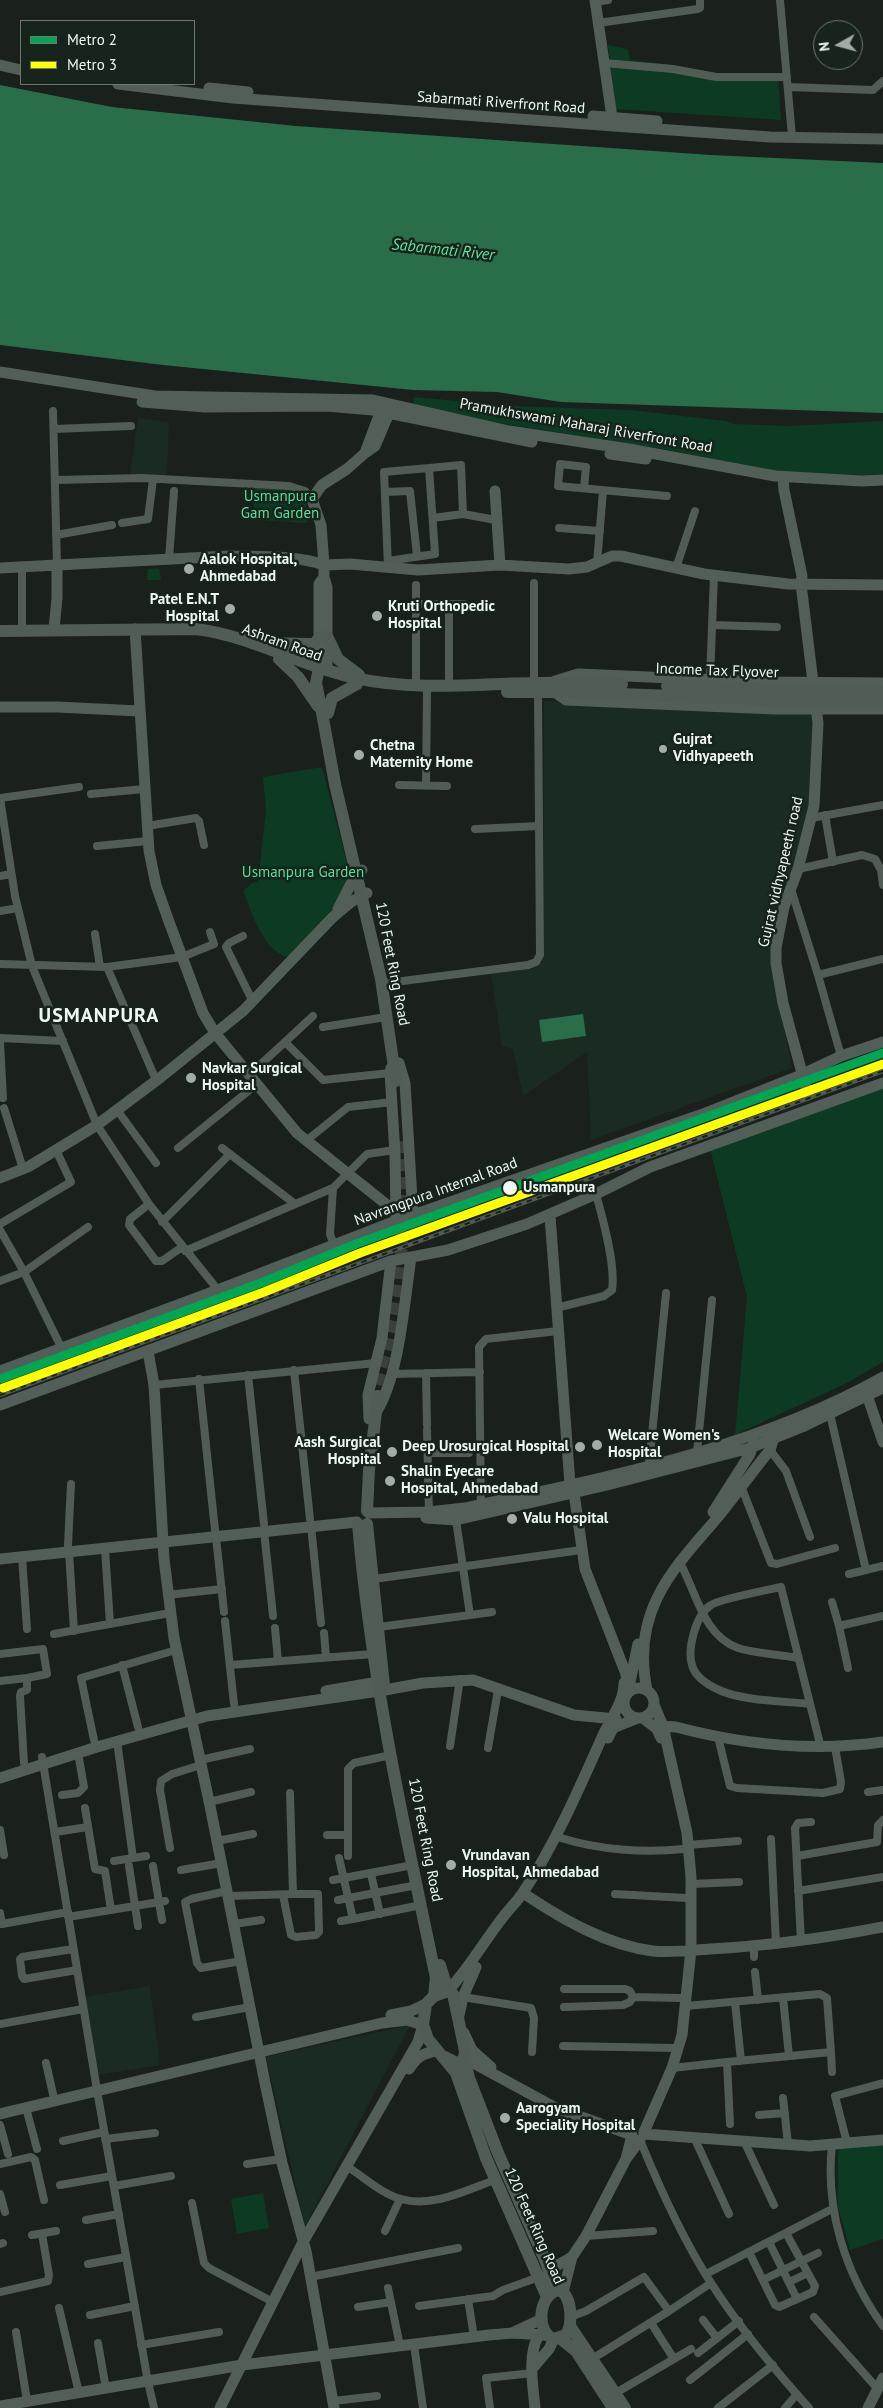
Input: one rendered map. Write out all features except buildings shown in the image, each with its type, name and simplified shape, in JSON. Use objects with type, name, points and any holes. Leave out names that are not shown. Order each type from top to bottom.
[{"type":"main road","name":"Ashram Road","points":[[0,631],[54,629],[196,635],[219,638],[322,672],[402,690],[536,687]]},
{"type":"main road","name":"Ashram Road","points":[[0,638],[196,629],[220,632],[255,643],[322,672]]},
{"type":"main road","points":[[255,643],[314,644],[323,637],[338,659],[361,682],[342,690],[332,698],[325,713],[298,677],[279,659]]},
{"type":"main road","name":"120 Feet Ring Road","points":[[322,672],[325,713],[335,784],[364,894],[381,979],[396,1072]]},
{"type":"main road","name":"Ashram Road","points":[[361,682],[552,687]]},
{"type":"main road","name":"Income Tax Flyover","points":[[552,687],[883,692]]},
{"type":"main road","name":"Income Tax Flyover","points":[[574,687],[767,700],[883,701]]},
{"type":"main road","name":"120 Feet Ring Road","points":[[364,894],[387,983],[396,1072]]},
{"type":"main road","name":"120 Feet Ring Road","points":[[375,1399],[363,1518],[373,1654],[440,1965],[448,1991],[453,1994],[460,2021],[464,2058],[509,2181],[546,2262],[558,2295]]},
{"type":"main road","name":"120 Feet Ring Road","points":[[363,1518],[374,1579],[379,1627],[381,1686],[391,1755],[436,1978],[423,2025],[428,2039],[456,2073],[495,2180],[540,2277],[558,2295]]},
{"type":"main road","points":[[430,2000],[448,1991]]},
{"type":"main road","points":[[441,2054],[459,2064],[464,2058]]},
{"type":"main road","points":[[558,2295],[542,2319],[553,2340],[576,2352],[613,2408]]},
{"type":"main road","points":[[558,2295],[570,2322],[624,2408]]},
{"type":"main road","points":[[553,2340],[566,2335],[570,2322]]},
{"type":"street","points":[[592,1],[608,0]]},
{"type":"street","points":[[598,24],[698,9],[700,8],[700,0]]},
{"type":"street","points":[[780,0],[792,134]]},
{"type":"street","points":[[592,1],[598,24],[604,63],[609,122]]},
{"type":"street","points":[[592,1],[609,122]]},
{"type":"street","points":[[0,59],[20,63]]},
{"type":"street","points":[[604,63],[673,69],[716,77],[787,78]]},
{"type":"street","points":[[0,66],[20,70]]},
{"type":"street","points":[[788,87],[873,90],[883,81]]},
{"type":"street","name":"Sabarmati Riverfront Road","points":[[126,85],[232,98],[883,139]]},
{"type":"street","name":"Sabarmati Riverfront Road","points":[[187,85],[609,122]]},
{"type":"street","name":"Sabarmati Riverfront Road","points":[[792,134],[883,131]]},
{"type":"street","points":[[0,372],[155,396],[215,399],[373,400],[387,408],[509,439],[779,479],[856,487],[883,485]]},
{"type":"street","points":[[0,380],[170,406],[326,406],[373,410],[387,408]]},
{"type":"street","points":[[312,499],[322,485],[347,469],[374,446],[387,408]]},
{"type":"street","points":[[54,411],[57,565],[57,598],[54,629]]},
{"type":"street","points":[[54,429],[131,426]]},
{"type":"street","points":[[584,488],[586,467],[560,464],[558,486],[667,496]]},
{"type":"street","points":[[388,564],[384,472],[461,465],[463,514]]},
{"type":"street","points":[[388,564],[417,556],[435,554],[429,468]]},
{"type":"street","points":[[55,480],[152,479],[288,486],[305,491],[312,499],[321,525],[324,565],[324,577],[319,584],[323,637],[322,672]]},
{"type":"street","points":[[122,523],[148,520],[152,479]]},
{"type":"street","points":[[779,479],[862,482],[883,480]]},
{"type":"street","name":"Gujrat vidhyapeeth road","points":[[779,479],[794,577],[800,584],[814,683],[818,735],[811,818],[798,869],[784,907],[776,948],[776,963],[782,1003],[810,1102]]},
{"type":"street","points":[[169,559],[174,491]]},
{"type":"street","points":[[385,492],[410,491],[417,556]]},
{"type":"street","points":[[494,491],[500,565]]},
{"type":"street","points":[[597,563],[603,491]]},
{"type":"street","points":[[676,568],[695,511]]},
{"type":"street","points":[[433,518],[463,514],[496,520]]},
{"type":"street","points":[[56,535],[112,525]]},
{"type":"street","points":[[559,528],[600,531]]},
{"type":"street","points":[[0,568],[169,559],[266,557],[314,561],[324,565],[388,564],[418,570],[500,565],[569,569],[597,563],[612,556],[621,556],[714,576],[800,584],[883,585]]},
{"type":"street","points":[[22,567],[22,630]]},
{"type":"street","points":[[710,679],[714,576]]},
{"type":"street","points":[[387,983],[528,965],[536,962],[540,955],[534,583]]},
{"type":"street","points":[[416,585],[416,684]]},
{"type":"street","points":[[416,604],[464,604]]},
{"type":"street","points":[[449,604],[449,685]]},
{"type":"street","points":[[712,625],[777,627]]},
{"type":"street","points":[[135,632],[148,841],[156,885],[203,1013],[215,1033],[297,1133],[396,1216]]},
{"type":"street","points":[[883,683],[814,683],[578,674],[552,687],[566,700],[817,709],[883,709]]},
{"type":"street","points":[[426,786],[428,690]]},
{"type":"street","points":[[0,707],[57,707],[139,711]]},
{"type":"street","points":[[399,785],[447,786]]},
{"type":"street","points":[[80,787],[0,798],[3,845],[32,966],[97,1125],[162,1222],[218,1290]]},
{"type":"street","points":[[91,794],[144,789]]},
{"type":"street","points":[[811,818],[883,805]]},
{"type":"street","points":[[825,816],[833,862]]},
{"type":"street","points":[[146,826],[196,818],[199,821],[204,845]]},
{"type":"street","points":[[475,829],[539,826]]},
{"type":"street","points":[[97,846],[148,841]]},
{"type":"street","points":[[798,869],[862,855],[875,859],[882,870],[883,884]]},
{"type":"street","points":[[333,917],[359,871]]},
{"type":"street","points":[[0,876],[11,874]]},
{"type":"street","points":[[791,889],[842,1056]]},
{"type":"street","points":[[0,1178],[23,1169],[97,1125],[156,1080],[215,1033],[252,1000],[333,917],[364,894]]},
{"type":"street","points":[[0,911],[18,908]]},
{"type":"street","points":[[0,964],[103,967],[182,957],[214,944],[210,932]]},
{"type":"street","points":[[95,934],[103,967],[156,1080]]},
{"type":"street","points":[[243,936],[228,943],[226,947],[252,1000]]},
{"type":"street","points":[[818,975],[883,958]]},
{"type":"street","points":[[178,1148],[253,1079],[285,1042],[313,1016]]},
{"type":"street","points":[[323,1027],[386,1017]]},
{"type":"street","points":[[0,1038],[63,1041]]},
{"type":"street","points":[[285,1042],[323,1080],[396,1072]]},
{"type":"street","name":"Navrangpura Internal Road","points":[[0,1371],[334,1245],[396,1216],[413,1215],[703,1114],[801,1075],[842,1056],[883,1042]]},
{"type":"street","points":[[0,1043],[3,1098]]},
{"type":"street","points":[[396,1072],[392,1102],[396,1216]]},
{"type":"street","points":[[396,1072],[405,1083],[413,1215]]},
{"type":"street","points":[[0,1405],[391,1261],[448,1250],[550,1216],[650,1167],[810,1102],[883,1084]]},
{"type":"street","points":[[306,1141],[348,1107],[392,1102]]},
{"type":"street","points":[[4,1108],[23,1169]]},
{"type":"street","points":[[117,1110],[156,1163]]},
{"type":"street","points":[[222,1148],[295,1204]]},
{"type":"street","points":[[0,1224],[71,1182],[56,1150]]},
{"type":"street","points":[[149,1204],[130,1219],[129,1225],[156,1261],[162,1262],[183,1249],[333,1188],[365,1155],[395,1150]]},
{"type":"street","points":[[162,1222],[230,1154]]},
{"type":"street","points":[[333,1188],[330,1234],[334,1245]]},
{"type":"street","points":[[556,1308],[604,1296],[612,1290],[613,1284],[608,1247],[596,1194]]},
{"type":"street","points":[[550,1216],[572,1488],[581,1550],[598,1604],[621,1659],[626,1694]]},
{"type":"street","points":[[0,1281],[24,1272],[88,1227]]},
{"type":"street","points":[[0,1230],[24,1272],[62,1349]]},
{"type":"street","points":[[372,1417],[383,1401],[391,1374],[400,1335],[411,1258]]},
{"type":"street","points":[[372,1417],[368,1395],[385,1320],[391,1261]]},
{"type":"street","points":[[648,1465],[666,1293]]},
{"type":"street","points":[[697,1452],[712,1300]]},
{"type":"street","points":[[481,1509],[479,1347],[486,1339],[558,1331]]},
{"type":"street","points":[[148,1351],[154,1385],[167,1595],[176,1650],[222,1863],[281,2159],[305,2247],[334,2405],[377,2396]]},
{"type":"street","points":[[154,1385],[199,1379],[376,1363]]},
{"type":"street","points":[[294,1370],[322,1623]]},
{"type":"street","points":[[391,1374],[480,1372]]},
{"type":"street","points":[[426,1373],[429,1515]]},
{"type":"street","points":[[248,1375],[273,1616]]},
{"type":"street","points":[[572,1488],[697,1452],[754,1441],[830,1414],[866,1392],[883,1377]]},
{"type":"street","points":[[199,1379],[224,1612]]},
{"type":"street","points":[[647,1690],[643,1672],[645,1629],[653,1605],[679,1560],[770,1450],[775,1433],[866,1392],[883,1388]]},
{"type":"street","points":[[866,1392],[883,1442]]},
{"type":"street","points":[[830,1414],[866,1570]]},
{"type":"street","points":[[0,1559],[68,1549],[311,1523],[429,1515],[481,1509],[740,1450],[754,1441]]},
{"type":"street","points":[[637,1719],[625,1708],[626,1694],[644,1619],[655,1592],[744,1464],[754,1441]]},
{"type":"street","points":[[740,1450],[743,1455],[744,1464]]},
{"type":"street","points":[[770,1450],[786,1471],[810,1537]]},
{"type":"street","points":[[428,1453],[469,1453]]},
{"type":"street","points":[[71,1484],[68,1549],[74,1631]]},
{"type":"street","points":[[741,1486],[771,1563],[777,1564],[835,1548]]},
{"type":"street","points":[[429,1515],[456,1520],[481,1509]]},
{"type":"street","points":[[456,1520],[470,1615]]},
{"type":"street","points":[[0,1552],[105,1549],[163,1539]]},
{"type":"street","points":[[105,1549],[110,1624]]},
{"type":"street","points":[[374,1579],[581,1550]]},
{"type":"street","points":[[22,1556],[27,1629]]},
{"type":"street","points":[[679,1560],[703,1613],[722,1640],[738,1648],[798,1658]]},
{"type":"street","points":[[849,1574],[883,1566]]},
{"type":"street","points":[[810,1704],[738,1696],[720,1691],[702,1681],[692,1665],[692,1641],[703,1613],[711,1605],[781,1587],[810,1704],[820,1748]]},
{"type":"street","points":[[167,1595],[222,1589]]},
{"type":"street","points":[[832,1602],[848,1668]]},
{"type":"street","points":[[379,1627],[492,1612]]},
{"type":"street","points":[[54,1634],[170,1613]]},
{"type":"street","points":[[839,1626],[883,1616]]},
{"type":"street","points":[[225,1621],[234,1704]]},
{"type":"street","points":[[275,1628],[278,1661]]},
{"type":"street","points":[[324,1633],[326,1657]]},
{"type":"street","points":[[0,1654],[43,1649],[47,1674],[0,1681]]},
{"type":"street","points":[[94,1740],[81,1678],[176,1650]]},
{"type":"street","points":[[230,1665],[373,1654]]},
{"type":"street","points":[[122,1665],[138,1727]]},
{"type":"street","points":[[0,1778],[94,1740],[138,1727],[234,1704],[457,1675],[474,1676],[575,1711],[614,1714],[650,1721],[660,1728],[775,1746],[820,1748],[883,1742]]},
{"type":"street","points":[[24,1763],[20,1696],[21,1692],[27,1690],[27,1678]]},
{"type":"street","points":[[0,1770],[24,1763],[78,1753],[190,1716],[268,1706],[381,1686],[460,1679],[473,1680],[574,1715],[614,1714]]},
{"type":"street","points":[[450,1746],[460,1679]]},
{"type":"street","points":[[448,1991],[465,1972],[500,1920],[525,1894],[569,1812],[614,1714],[626,1694],[640,1687],[647,1690],[652,1696],[660,1728],[686,1847],[691,1884],[689,1950],[682,2035],[672,2068],[584,2239],[558,2295]]},
{"type":"street","points":[[488,1748],[498,1690]]},
{"type":"street","points":[[639,2133],[558,2104],[491,2067],[472,2050],[460,2021],[462,1997],[470,1975],[561,1838],[613,1728],[651,1714],[654,1705]]},
{"type":"street","points":[[718,1737],[730,1786],[737,1788],[823,1793],[836,1791],[840,1789],[841,1782],[835,1747]]},
{"type":"street","points":[[117,1741],[133,1858]]},
{"type":"street","points":[[170,1848],[160,1790],[161,1782],[172,1774],[201,1763],[250,1749]]},
{"type":"street","points":[[62,1795],[78,1793],[84,1787],[78,1753]]},
{"type":"street","points":[[348,1856],[348,1769],[354,1763],[391,1755]]},
{"type":"street","points":[[43,1760],[96,2087],[141,2345],[154,2408]]},
{"type":"street","points":[[868,1792],[883,1790]]},
{"type":"street","points":[[209,1802],[251,1792]]},
{"type":"street","points":[[290,1793],[293,1894]]},
{"type":"street","points":[[85,1808],[95,1869],[96,1871],[104,1871],[111,1910]]},
{"type":"street","points":[[797,1856],[877,1842],[878,1825],[883,1820]]},
{"type":"street","points":[[801,1941],[795,1828],[798,1823],[811,1822]]},
{"type":"street","points":[[55,1832],[88,1827]]},
{"type":"street","points":[[0,1830],[4,1855]]},
{"type":"street","points":[[217,1841],[253,1834]]},
{"type":"street","points":[[327,1835],[348,1835]]},
{"type":"street","points":[[561,1838],[578,1843],[609,1847],[686,1847],[738,1841]]},
{"type":"street","points":[[771,1839],[776,1944]]},
{"type":"street","points":[[686,1847],[689,1950]]},
{"type":"street","points":[[114,1861],[146,1856]]},
{"type":"street","points":[[339,1858],[354,1919]]},
{"type":"street","points":[[181,1870],[222,1863]]},
{"type":"street","points":[[333,1880],[413,1865]]},
{"type":"street","points":[[129,1866],[138,1926]]},
{"type":"street","points":[[153,1866],[162,1902],[162,1920]]},
{"type":"street","points":[[371,1874],[380,1914]]},
{"type":"street","points":[[798,1891],[883,1877]]},
{"type":"street","points":[[691,1884],[739,1882]]},
{"type":"street","points":[[338,1900],[417,1885]]},
{"type":"street","points":[[241,1961],[201,1968],[196,1958],[185,1902],[190,1899],[228,1893],[318,1894],[319,1932],[316,1935],[296,1937],[291,1935],[283,1895]]},
{"type":"street","points":[[525,1894],[566,1920],[606,1939],[654,1951],[754,1952],[776,1944],[883,1927]]},
{"type":"street","points":[[615,1894],[686,1898]]},
{"type":"street","points":[[0,1913],[2,1924],[162,1902]]},
{"type":"street","points":[[341,1921],[421,1905]]},
{"type":"street","points":[[234,1924],[261,1920]]},
{"type":"street","points":[[74,1949],[22,1957],[20,1959],[22,1976],[24,1978],[77,1970]]},
{"type":"street","points":[[755,1972],[758,2000]]},
{"type":"street","points":[[564,1989],[626,1989],[630,1991],[633,1997]]},
{"type":"street","points":[[633,1997],[684,2002],[735,2002],[824,1995],[827,1998],[832,2072]]},
{"type":"street","points":[[462,1997],[531,2008],[534,2018],[532,2052]]},
{"type":"street","points":[[564,2007],[623,2005],[630,2002],[633,1997]]},
{"type":"street","points":[[783,1998],[790,2056]]},
{"type":"street","points":[[0,2107],[22,2106],[331,2032],[411,2011],[430,2000]]},
{"type":"street","points":[[684,2002],[674,2048],[639,2133],[686,2241],[706,2274],[748,2334],[809,2408]]},
{"type":"street","points":[[735,2002],[741,2061]]},
{"type":"street","points":[[196,2018],[250,2007]]},
{"type":"street","points":[[0,2024],[83,2009]]},
{"type":"street","points":[[220,2408],[245,2364],[305,2247],[413,2050],[423,2025],[407,2020],[331,2032]]},
{"type":"street","points":[[563,2046],[674,2048]]},
{"type":"street","points":[[227,2408],[273,2302],[352,2169],[407,2070],[418,2057],[427,2052],[441,2054]]},
{"type":"street","points":[[672,2068],[831,2052]]},
{"type":"street","points":[[464,2058],[556,2108],[639,2133],[788,2144],[832,2145],[883,2140]]},
{"type":"street","points":[[46,2062],[53,2094]]},
{"type":"street","points":[[727,2062],[730,2124]]},
{"type":"street","points":[[470,2078],[475,2070],[489,2070]]},
{"type":"street","points":[[847,2143],[835,2096],[883,2083]]},
{"type":"street","points":[[0,2114],[53,2094],[96,2087]]},
{"type":"street","points":[[783,2098],[788,2144]]},
{"type":"street","points":[[22,2106],[37,2149]]},
{"type":"street","points":[[758,2115],[785,2113]]},
{"type":"street","points":[[0,2125],[2,2140],[8,2154]]},
{"type":"street","points":[[63,2141],[105,2135],[155,2133]]},
{"type":"street","points":[[694,2137],[729,2214]]},
{"type":"street","points":[[744,2141],[774,2205]]},
{"type":"street","points":[[832,2145],[829,2174],[832,2209],[852,2270],[883,2326]]},
{"type":"street","points":[[0,2164],[32,2157],[35,2160],[44,2200]]},
{"type":"street","points":[[247,2164],[281,2159]]},
{"type":"street","points":[[352,2169],[400,2199],[434,2200],[495,2180]]},
{"type":"street","points":[[60,2185],[112,2176]]},
{"type":"street","points":[[114,2186],[171,2176]]},
{"type":"street","points":[[0,2194],[5,2212]]},
{"type":"street","points":[[384,2231],[400,2199]]},
{"type":"street","points":[[192,2203],[204,2263],[209,2268],[273,2302]]},
{"type":"street","points":[[706,2274],[832,2209]]},
{"type":"street","points":[[86,2220],[119,2214]]},
{"type":"street","points":[[32,2236],[56,2231]]},
{"type":"street","points":[[558,2295],[572,2257],[584,2239],[653,2231]]},
{"type":"street","points":[[749,2252],[775,2304],[779,2307],[813,2292],[815,2286],[786,2233]]},
{"type":"street","points":[[0,2292],[48,2281],[49,2275],[42,2234]]},
{"type":"street","points":[[769,2242],[797,2299]]},
{"type":"street","points":[[310,2277],[458,2248]]},
{"type":"street","points":[[763,2280],[818,2253]]},
{"type":"street","points":[[88,2264],[126,2257]]},
{"type":"street","points":[[546,2262],[558,2265],[572,2257]]},
{"type":"street","points":[[789,2282],[808,2273]]},
{"type":"street","points":[[419,2306],[493,2296],[503,2290],[540,2277]]},
{"type":"street","points":[[570,2322],[644,2277],[669,2310]]},
{"type":"street","points":[[592,2359],[651,2323],[711,2282]]},
{"type":"street","points":[[388,2288],[400,2346]]},
{"type":"street","points":[[468,2299],[474,2337]]},
{"type":"street","points":[[358,2307],[391,2302]]},
{"type":"street","points":[[90,2315],[135,2306]]},
{"type":"street","points":[[59,2308],[79,2393]]},
{"type":"street","points":[[814,2317],[877,2388]]},
{"type":"street","points":[[512,2333],[542,2319]]},
{"type":"street","points":[[703,2320],[717,2338]]},
{"type":"street","points":[[614,2394],[674,2359],[694,2351],[717,2338],[739,2321]]},
{"type":"street","points":[[651,2323],[674,2359]]},
{"type":"street","points":[[16,2332],[27,2401]]},
{"type":"street","points":[[141,2345],[219,2332]]},
{"type":"street","points":[[0,2406],[27,2401],[44,2403],[79,2393],[245,2364],[512,2333],[553,2340]]},
{"type":"street","points":[[690,2380],[748,2334]]},
{"type":"street","points":[[490,2408],[486,2378],[532,2371],[553,2340]]},
{"type":"street","points":[[535,2408],[532,2371],[535,2341],[553,2340]]},
{"type":"street","points":[[98,2343],[106,2389]]},
{"type":"street","points":[[414,2345],[424,2408]]},
{"type":"street","points":[[718,2408],[773,2365]]},
{"type":"street","points":[[868,2408],[883,2378]]},
{"type":"street","points":[[785,2408],[797,2394]]},
{"type":"shaded area","points":[[138,418],[169,422],[167,477],[130,474]]},
{"type":"shaded area","points":[[544,701],[815,713],[813,777],[808,816],[796,868],[782,904],[779,1003],[792,1068],[591,1140],[587,1052],[523,1096],[513,1049],[502,1046],[491,974],[536,966],[544,957]]},
{"type":"shaded area","points":[[150,1986],[160,2065],[98,2075],[85,1997]]},
{"type":"shaded area","points":[[410,2025],[305,2226],[266,2057]]},
{"type":"green space","points":[[608,45],[628,49],[630,60],[723,74],[778,75],[781,120],[616,109]]},
{"type":"green space","points":[[414,397],[513,406],[631,410],[726,421],[734,424],[789,426],[883,421],[883,474],[777,472],[663,449],[505,424],[413,406]]},
{"type":"green space","name":"Usmanpura Gam Garden","points":[[253,488],[298,490],[306,495],[307,523],[255,520]]},
{"type":"green space","points":[[159,568],[161,580],[147,580],[148,569]]},
{"type":"green space","name":"Usmanpura Garden","points":[[322,767],[348,867],[346,881],[336,906],[328,917],[290,958],[273,948],[266,940],[243,891],[252,883],[258,882],[266,810],[263,777]]},
{"type":"green space","points":[[883,1085],[883,1362],[845,1384],[735,1435],[747,1297],[710,1149]]},
{"type":"green space","points":[[883,2145],[883,2239],[850,2250],[838,2207],[838,2148]]},
{"type":"green space","points":[[263,2193],[269,2228],[237,2234],[231,2199]]},
{"type":"water","name":"Sabarmati River","points":[[0,85],[112,107],[296,126],[711,155],[883,163],[883,413],[561,402],[497,392],[413,390],[163,365],[0,345]]},
{"type":"water","points":[[583,1014],[586,1036],[542,1042],[539,1020]]},
{"type":"tunnel","points":[[372,1402],[393,1320],[400,1270],[402,1221],[400,1140]]},
{"type":"railway","points":[[0,1395],[883,1071]]},
{"type":"metro line","name":"2","points":[[0,1379],[261,1283],[356,1244],[883,1053]]},
{"type":"metro line","name":"3","points":[[3,1388],[264,1292],[360,1253],[883,1064]]},
{"type":"place","name":"Aalok Hospital, Ahmedabad","points":[[189,569]]},
{"type":"place","name":"Patel E.N.T Hospital","points":[[230,609]]},
{"type":"place","name":"Kruti Orthopedic Hospital","points":[[377,616]]},
{"type":"place","name":"Gujrat Vidhyapeeth","points":[[663,749]]},
{"type":"place","name":"Chetna Maternity Home","points":[[359,755]]},
{"type":"place","name":"Navkar Surgical Hospital","points":[[191,1078]]},
{"type":"place","name":"Usmanpura","points":[[510,1188]]},
{"type":"place","name":"Welcare Women's Hospital","points":[[597,1445]]},
{"type":"place","name":"Deep Urosurgical Hospital","points":[[580,1447]]},
{"type":"place","name":"Aash Surgical Hospital","points":[[392,1452]]},
{"type":"place","name":"Shalin Eyecare Hospital, Ahmedabad","points":[[390,1481]]},
{"type":"place","name":"Valu Hospital","points":[[512,1519]]},
{"type":"place","name":"Vrundavan Hospital, Ahmedabad","points":[[451,1865]]},
{"type":"place","name":"Aarogyam Speciality Hospital","points":[[505,2118]]},
{"type":"district","name":"USMANPURA","points":[[99,1016]]}]
